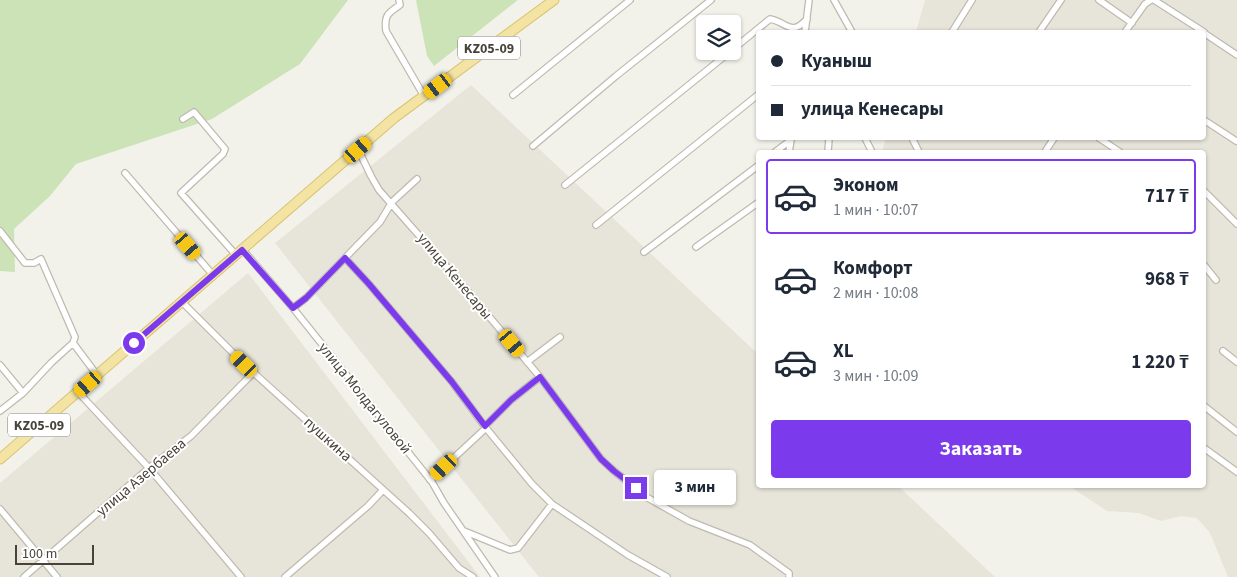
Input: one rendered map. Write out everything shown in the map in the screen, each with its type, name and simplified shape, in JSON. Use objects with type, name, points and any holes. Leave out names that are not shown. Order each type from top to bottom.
[{"type":"main road","name":"KZ05-09","points":[[0,459],[394,118],[554,0]]},
{"type":"street","points":[[399,0],[400,5],[388,13],[385,22],[386,31],[424,96]]},
{"type":"street","points":[[512,95],[630,0]]},
{"type":"street","points":[[533,146],[711,0]]},
{"type":"street","points":[[805,30],[809,0]]},
{"type":"street","points":[[834,0],[851,30]]},
{"type":"street","points":[[953,30],[972,0]]},
{"type":"street","points":[[1040,30],[1061,0]]},
{"type":"street","points":[[1099,0],[1132,23]]},
{"type":"street","points":[[1127,30],[1145,4],[1156,0],[1201,30]]},
{"type":"street","points":[[757,30],[770,19],[792,29],[798,28],[806,19]]},
{"type":"street","points":[[741,43],[756,30]]},
{"type":"street","points":[[1206,33],[1237,55]]},
{"type":"street","points":[[565,185],[720,60]]},
{"type":"street","points":[[596,225],[756,96]]},
{"type":"street","name":"улица Молдагуловой","points":[[183,119],[194,112],[224,149],[223,154],[181,193],[293,308],[430,480],[495,577]]},
{"type":"street","points":[[1206,121],[1236,141]]},
{"type":"street","points":[[777,150],[789,140]]},
{"type":"street","points":[[1102,140],[1117,150]]},
{"type":"street","name":"улица Кенесары","points":[[358,150],[379,190],[392,202],[540,377],[601,459],[648,498],[689,521],[750,545],[789,573],[789,577]]},
{"type":"street","points":[[644,252],[756,167]]},
{"type":"street","points":[[125,173],[213,275]]},
{"type":"street","points":[[293,308],[306,298],[380,222],[392,202],[417,179]]},
{"type":"street","points":[[1206,194],[1237,224]]},
{"type":"street","points":[[696,247],[756,204]]},
{"type":"street","points":[[0,231],[24,263],[34,263],[41,259],[75,337],[73,344],[51,363],[23,393],[0,411]]},
{"type":"street","points":[[345,258],[452,382],[532,484],[552,504],[667,577]]},
{"type":"street","points":[[1206,268],[1216,280]]},
{"type":"street","name":"пушкина","points":[[182,302],[254,372],[429,532],[459,568],[473,577]]},
{"type":"street","points":[[527,362],[560,337]]},
{"type":"street","points":[[73,344],[97,375]]},
{"type":"street","points":[[1223,351],[1237,362]]},
{"type":"street","points":[[0,366],[23,393]]},
{"type":"street","name":"улица Азербаева","points":[[24,577],[149,468],[191,436],[254,372]]},
{"type":"street","points":[[430,480],[486,427],[511,400],[540,377]]},
{"type":"street","points":[[78,392],[149,468],[241,577]]},
{"type":"street","points":[[1206,408],[1237,432]]},
{"type":"street","points":[[1206,449],[1237,472]]},
{"type":"street","points":[[285,577],[368,506],[383,490]]},
{"type":"street","points":[[463,531],[510,550],[518,548],[552,504]]},
{"type":"street","points":[[0,509],[57,577]]},
{"type":"shaded area","points":[[925,0],[1237,0],[1237,577],[1228,577],[1210,533],[1197,518],[1181,516],[1161,521],[1139,513],[1107,511],[1072,488],[1206,488],[1206,150],[883,150],[885,140],[1206,140],[1206,30],[917,30]]},
{"type":"shaded area","points":[[471,85],[756,352],[756,488],[900,488],[995,577],[539,577],[275,243]]},
{"type":"shaded area","points":[[248,273],[480,577],[0,577],[0,483]]},
{"type":"green space","points":[[0,0],[348,0],[300,64],[212,119],[76,164],[50,196],[14,229],[15,272],[0,271]]},
{"type":"green space","points":[[416,0],[518,0],[434,66],[427,56]]},
{"type":"route","points":[[134,343],[242,250],[293,308],[306,298],[345,258],[452,382],[485,426],[511,400],[540,377],[601,459],[636,488]]}]
